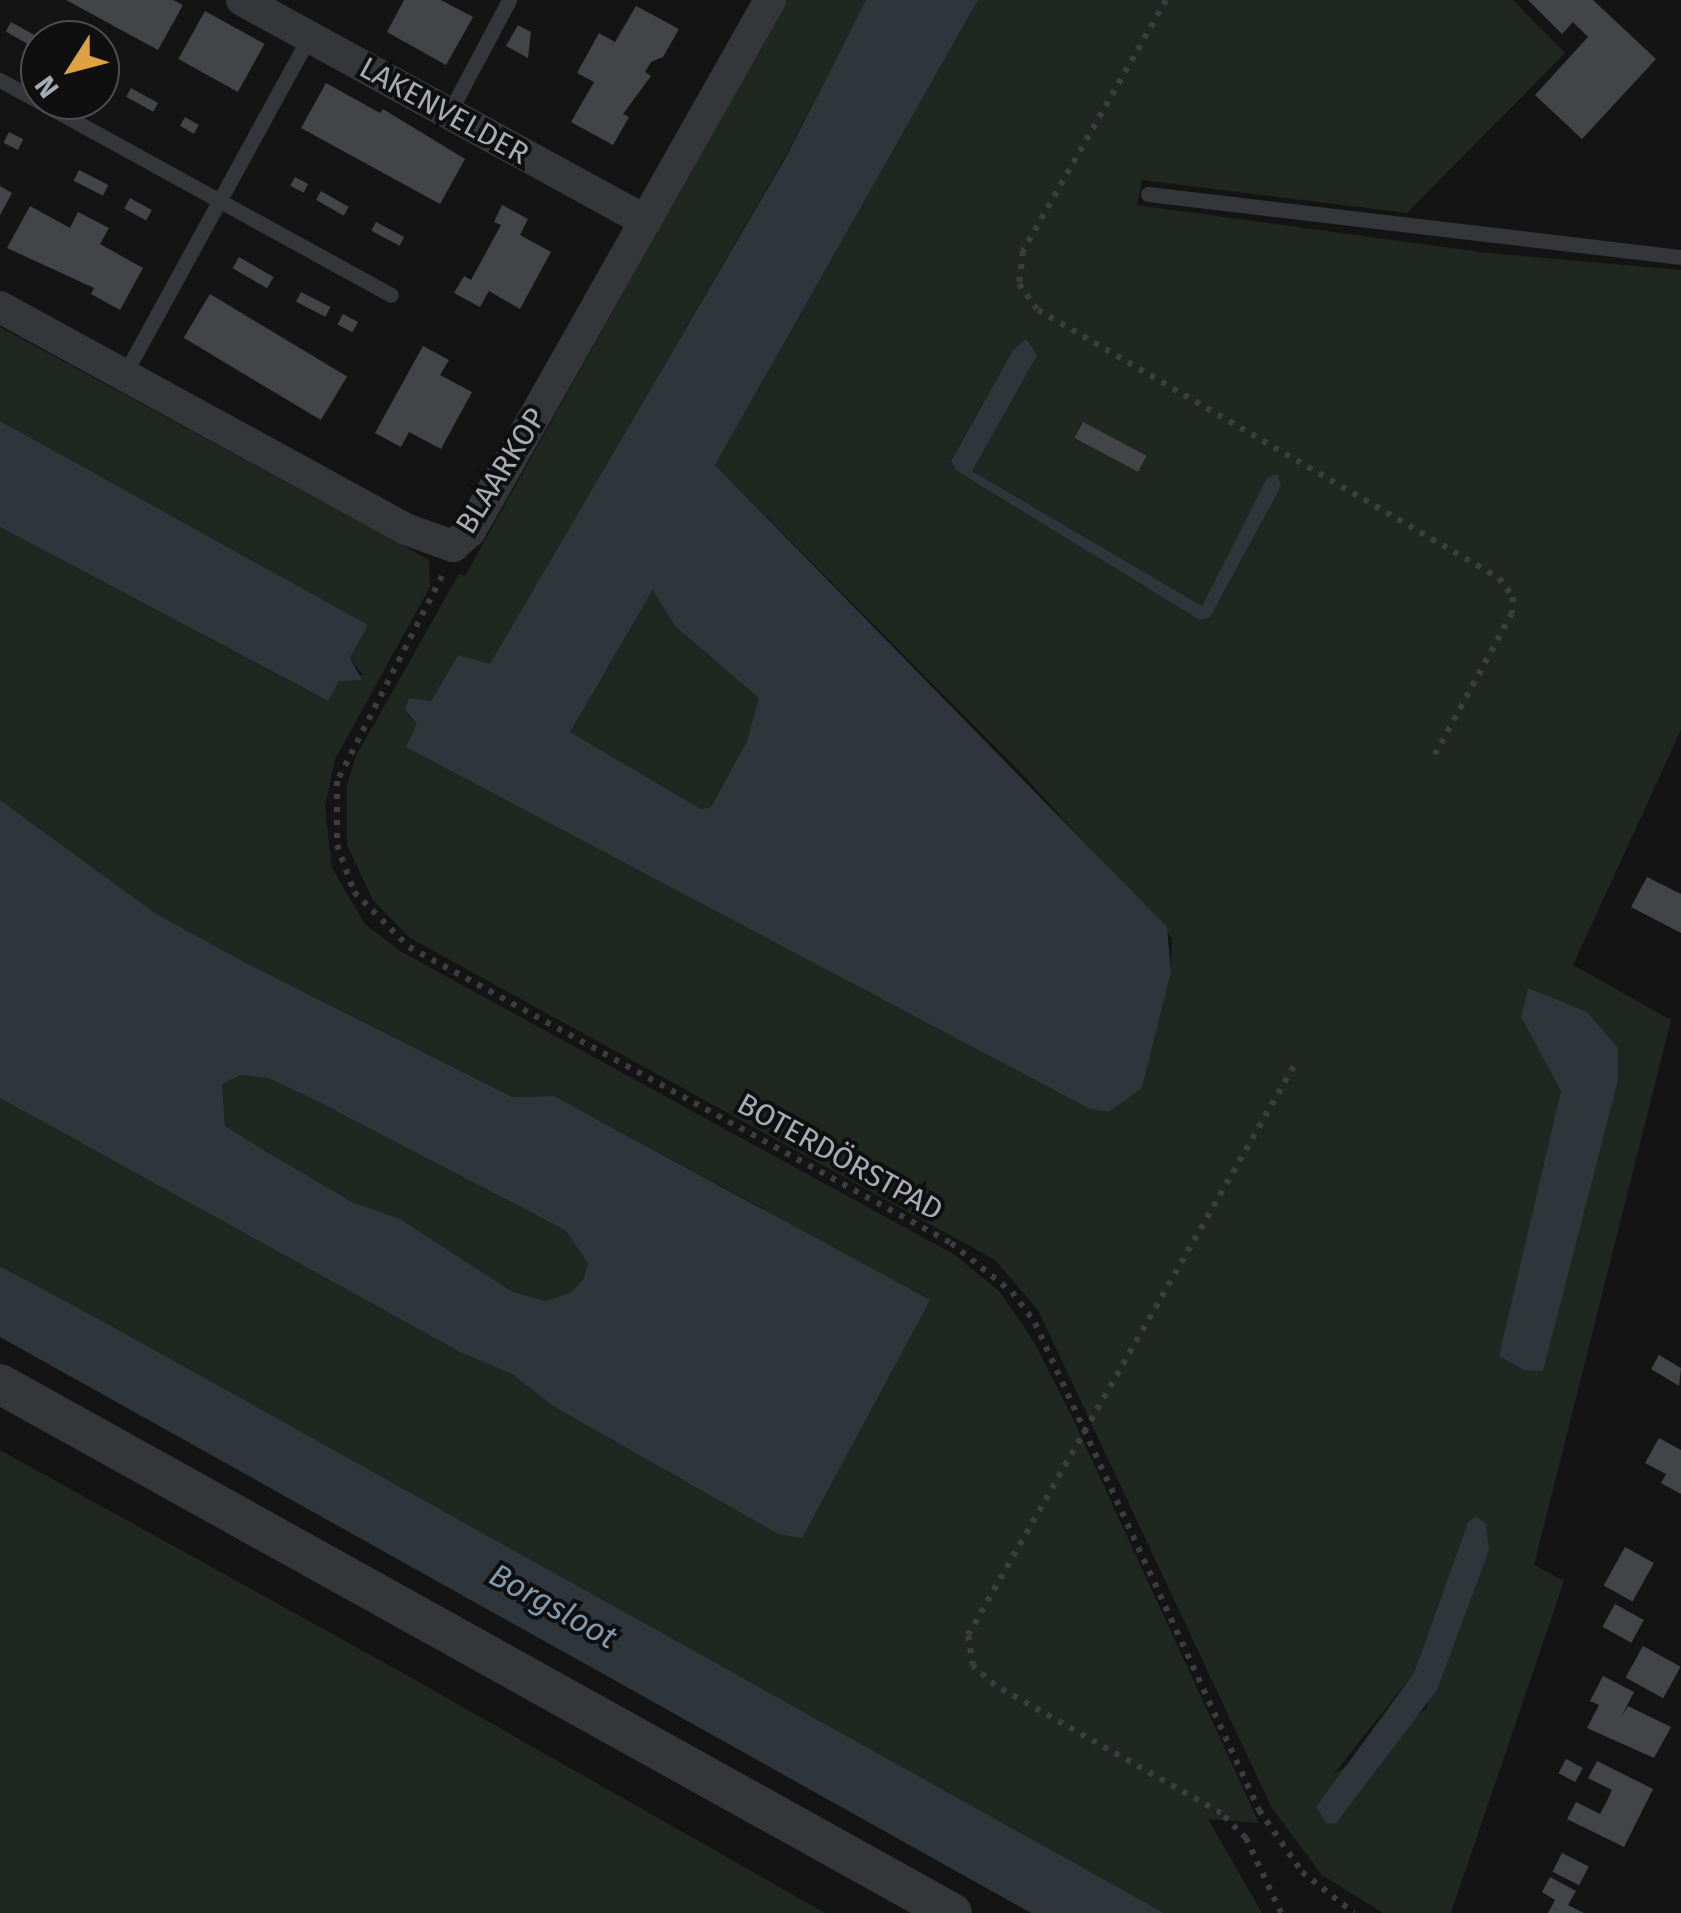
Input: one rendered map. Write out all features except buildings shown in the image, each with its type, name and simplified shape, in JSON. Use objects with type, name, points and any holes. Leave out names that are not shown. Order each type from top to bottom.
[{"type":"street","name":"LAKENVELDER","points":[[242,0],[646,221]]},
{"type":"street","name":"BLAARKOP","points":[[0,307],[408,530],[453,546],[470,531],[770,0]]},
{"type":"street","points":[[0,1384],[952,1913]]},
{"type":"lane","points":[[449,113],[509,0]]},
{"type":"lane","points":[[124,375],[309,36]]},
{"type":"lane","points":[[0,80],[391,294]]},
{"type":"lane","points":[[1148,194],[1681,258]]},
{"type":"path","points":[[1166,0],[1023,252],[1019,284],[1038,310],[1498,578],[1513,597],[1512,613],[1434,756]]},
{"type":"path","name":"BOTERDÖRSTPAD","points":[[453,546],[426,613],[337,781],[337,845],[354,892],[409,947],[951,1243],[1012,1292],[1035,1322],[1259,1810],[1302,1872],[1354,1913]]},
{"type":"path","points":[[1280,1913],[1246,1838],[1221,1813],[995,1685],[973,1666],[968,1635],[1296,1062]]},
{"type":"shaded area","points":[[787,0],[866,0],[785,157],[490,665],[458,655],[431,701],[409,698],[408,716],[418,724],[407,747],[1090,1109],[1109,1112],[1142,1088],[1171,972],[1172,938],[1023,775],[715,465],[978,0],[1513,0],[1565,53],[1407,213],[1142,180],[1137,205],[1488,253],[1681,270],[1681,730],[1573,965],[1671,1020],[1534,1565],[1564,1581],[1451,1913],[1383,1913],[1322,1875],[1272,1808],[1038,1310],[995,1260],[410,938],[373,900],[347,845],[347,785],[356,756],[459,574],[465,576]],"holes":[[[1013,350],[972,471],[1202,606],[1267,478],[1201,620],[957,471],[951,460]],[[1528,989],[1587,1012],[1553,1134],[1561,1091],[1521,1017]],[[1468,1522],[1426,1709],[1333,1775],[1414,1673]]]},
{"type":"shaded area","points":[[0,327],[429,560],[430,587],[335,759],[325,807],[332,868],[365,924],[400,951],[955,1255],[1000,1292],[1034,1342],[1075,1423],[1259,1823],[1208,1819],[1262,1913],[1164,1913],[0,1266],[0,1098],[460,1352],[512,1374],[553,1406],[778,1534],[764,1209],[554,1096],[512,1097],[246,963],[155,913],[0,800],[0,527],[327,701],[339,680],[363,675],[350,658],[367,626],[0,421]]},
{"type":"shaded area","points":[[654,589],[676,626],[760,698],[747,741],[711,807],[701,809],[570,732]]},
{"type":"shaded area","points":[[240,1075],[268,1078],[313,1099],[565,1230],[588,1263],[583,1280],[570,1293],[545,1301],[513,1292],[400,1219],[352,1202],[272,1155],[225,1126],[222,1083]]},
{"type":"shaded area","points":[[0,1450],[410,1677],[825,1913],[0,1913]]},
{"type":"water","points":[[866,0],[978,0],[715,465],[1167,927],[1171,972],[1142,1088],[1109,1112],[1090,1109],[406,747],[417,724],[405,710],[409,698],[431,701],[458,655],[490,664],[786,157]],"holes":[[[653,590],[675,626],[759,698],[747,741],[711,807],[701,809],[570,732]]]},
{"type":"water","points":[[1026,339],[1037,355],[972,471],[1202,606],[1267,478],[1277,474],[1281,486],[1210,617],[1200,620],[957,471],[951,461],[1013,350]]},
{"type":"water","points":[[0,421],[368,625],[350,658],[362,680],[339,681],[328,701],[0,527]]},
{"type":"water","points":[[0,800],[155,913],[246,963],[512,1097],[554,1096],[930,1300],[802,1538],[778,1534],[553,1406],[512,1374],[460,1352],[0,1098]],"holes":[[[240,1075],[268,1078],[565,1230],[588,1263],[583,1280],[570,1293],[545,1301],[513,1292],[400,1219],[352,1202],[225,1126],[222,1084]]]},
{"type":"water","points":[[1528,988],[1587,1012],[1618,1048],[1618,1080],[1543,1371],[1524,1370],[1499,1356],[1561,1091],[1521,1017]]},
{"type":"water","name":"Borgsloot","points":[[0,1266],[1164,1913],[1031,1913],[0,1337]]},
{"type":"water","points":[[1476,1516],[1486,1524],[1489,1550],[1437,1690],[1336,1823],[1327,1824],[1316,1807],[1414,1673],[1468,1522]]}]
